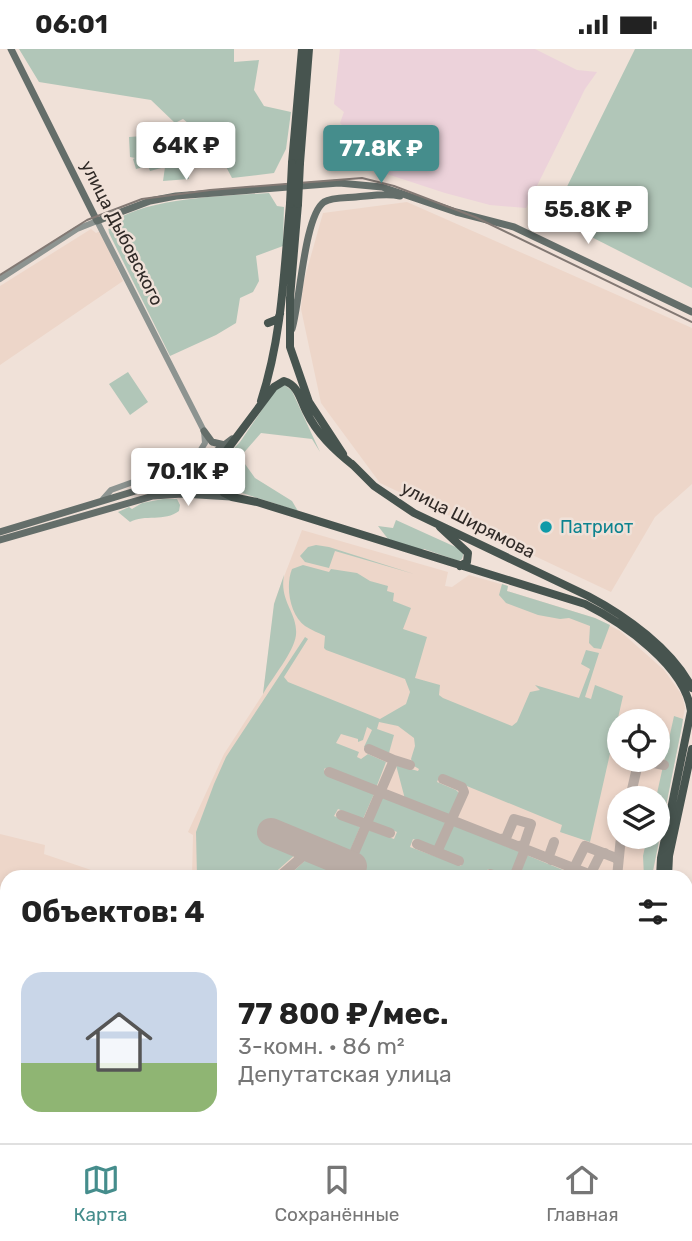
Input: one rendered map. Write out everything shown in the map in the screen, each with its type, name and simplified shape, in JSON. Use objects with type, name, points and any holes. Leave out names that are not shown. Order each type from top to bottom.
[{"type":"main road","name":"улица Дыбовского","points":[[11,49],[97,221]]},
{"type":"main road","points":[[259,407],[274,360],[282,307],[284,267],[294,204],[302,49]]},
{"type":"main road","points":[[298,136],[309,49]]},
{"type":"main road","points":[[355,183],[367,188],[366,194],[361,197]]},
{"type":"main road","points":[[97,221],[163,198],[320,184],[355,183],[382,187],[456,212],[514,227],[692,313]]},
{"type":"main road","points":[[290,336],[305,252],[319,208],[324,202],[332,199],[394,195],[424,201]]},
{"type":"main road","name":"улица Ширямова","points":[[294,204],[291,352],[309,402],[332,439],[354,466],[394,501],[604,604],[656,645],[690,683]]},
{"type":"main road","points":[[276,274],[284,267]]},
{"type":"main road","points":[[268,323],[278,319],[282,307]]},
{"type":"main road","points":[[232,497],[220,488],[215,479],[218,459],[246,427],[277,384],[284,381],[295,387],[306,411],[331,448],[354,466]]},
{"type":"main road","points":[[0,531],[166,481],[202,462],[246,427]]},
{"type":"main road","points":[[204,431],[212,442],[225,445]]},
{"type":"main road","points":[[0,540],[17,539],[153,496],[198,494],[232,497],[257,502],[542,590],[595,609],[621,626],[661,659],[677,678],[690,704],[689,726],[660,870]]},
{"type":"main road","points":[[437,524],[455,544],[468,553],[467,562],[460,566]]},
{"type":"main road","points":[[669,870],[692,749]]},
{"type":"street","points":[[0,279],[77,229],[97,221]]},
{"type":"street","name":"улица Дыбовского","points":[[97,221],[204,431]]},
{"type":"street","points":[[102,500],[111,489],[163,471],[200,451],[205,443],[204,431]]},
{"type":"shaded area","points":[[340,49],[535,49],[577,70],[597,72],[585,89],[526,208],[490,205],[335,157],[344,127],[340,123],[344,112],[334,104]]},
{"type":"shaded area","points":[[407,202],[692,328],[692,484],[655,517],[611,592],[380,483],[321,403],[301,309],[303,284],[323,213]]},
{"type":"shaded area","points":[[91,229],[96,233],[100,231],[123,281],[0,365],[0,286]]},
{"type":"shaded area","points":[[302,530],[448,572],[445,586],[452,587],[469,575],[508,586],[507,591],[595,618],[620,631],[664,670],[682,695],[685,708],[670,786],[607,786],[607,849],[657,849],[653,870],[192,870],[193,835],[188,832],[224,754],[263,694],[275,600]]},
{"type":"shaded area","points":[[0,834],[45,845],[44,854],[91,870],[0,870]]},
{"type":"green space","points":[[19,49],[234,49],[234,62],[259,60],[254,90],[264,106],[291,112],[286,149],[274,173],[232,178],[214,144],[183,119],[175,123],[151,100],[39,82]]},
{"type":"green space","points":[[635,49],[692,49],[692,288],[552,217]]},
{"type":"green space","points":[[183,133],[184,137],[190,135],[195,154],[196,166],[189,167],[189,179],[163,181],[165,167],[150,171],[148,166],[136,169],[135,158],[130,157],[129,137]]},
{"type":"green space","points":[[269,193],[277,206],[284,207],[283,246],[256,256],[259,281],[253,292],[240,298],[236,323],[170,356],[109,233],[108,226],[122,216],[162,204],[208,197]]},
{"type":"green space","points":[[128,372],[148,402],[130,415],[109,384]]},
{"type":"green space","points":[[285,385],[292,391],[320,452],[312,439],[261,433],[240,457],[255,478],[292,501],[298,511],[233,490],[223,484],[219,476],[220,463],[240,442],[276,389]]},
{"type":"green space","points":[[177,499],[179,511],[167,516],[130,522],[118,512],[129,507],[132,509],[142,503]]},
{"type":"green space","points":[[396,520],[460,549],[464,552],[462,559],[459,561],[388,539],[378,526],[393,528]]},
{"type":"green space","points":[[316,545],[414,574],[335,551],[329,568],[305,562],[300,556],[308,547]]},
{"type":"green space","points":[[303,565],[329,572],[331,569],[357,573],[370,581],[388,586],[387,591],[394,593],[393,601],[411,608],[403,629],[427,637],[415,678],[440,685],[439,695],[443,698],[512,726],[517,722],[530,692],[540,690],[535,685],[579,698],[590,669],[581,664],[586,650],[599,653],[585,697],[591,699],[595,685],[623,696],[620,709],[607,709],[607,767],[590,842],[560,832],[562,825],[440,775],[437,782],[459,793],[450,814],[447,816],[405,799],[396,765],[418,771],[411,759],[415,746],[414,738],[398,726],[379,722],[377,729],[394,735],[389,753],[364,747],[372,730],[367,727],[363,740],[358,742],[358,739],[341,734],[336,743],[359,752],[357,757],[361,759],[368,754],[386,762],[376,788],[325,768],[324,770],[326,774],[374,794],[363,819],[338,809],[334,816],[360,827],[350,851],[346,853],[273,824],[269,826],[264,837],[266,840],[297,853],[278,870],[197,870],[196,832],[226,757],[305,637],[308,639],[284,677],[288,682],[380,719],[406,704],[410,692],[405,679],[326,650],[325,636],[307,627],[292,608],[292,569]]},
{"type":"green space","points":[[284,575],[284,593],[296,627],[296,635],[287,657],[263,694],[274,604]]},
{"type":"green space","points":[[502,584],[508,586],[507,591],[610,625],[601,649],[594,648],[589,643],[590,626],[569,618],[538,615],[506,603],[499,595]]},
{"type":"green space","points":[[674,716],[683,719],[670,786],[659,786],[662,772],[670,772],[670,734]]},
{"type":"green space","points":[[379,796],[444,821],[446,825],[437,849],[413,839],[410,847],[461,866],[463,859],[441,850],[450,828],[454,825],[520,852],[514,870],[362,870],[363,868],[351,863],[366,829],[394,839],[397,832],[370,821]]},
{"type":"green space","points":[[644,849],[657,849],[653,870],[644,870]]},
{"type":"green space","points":[[524,854],[563,870],[518,870]]},
{"type":"green space","points":[[308,858],[339,870],[295,870]]},
{"type":"taxiway","points":[[349,865],[394,760],[369,749]]},
{"type":"taxiway","points":[[394,760],[410,765]]},
{"type":"taxiway","points":[[329,772],[578,870]]},
{"type":"taxiway","points":[[633,786],[636,772]]},
{"type":"taxiway","points":[[437,852],[464,792],[462,787],[443,779]]},
{"type":"taxiway","points":[[341,815],[390,833]]},
{"type":"taxiway","points":[[501,839],[506,838],[514,819],[531,824],[524,845],[519,846]]},
{"type":"taxiway","points":[[551,860],[549,856],[554,842]]},
{"type":"taxiway","points":[[417,844],[459,861]]},
{"type":"taxiway","points":[[571,867],[575,866],[585,846],[618,861]]},
{"type":"taxiway","points":[[287,870],[311,849]]},
{"type":"taxiway","points":[[517,870],[525,849]]},
{"type":"taxiway","points":[[618,870],[620,849]]},
{"type":"taxiway","points":[[592,870],[600,855],[605,853]]},
{"type":"runway","points":[[271,832],[353,866]]},
{"type":"tram line","points":[[0,275],[87,220],[142,199],[210,190],[362,178],[394,186],[475,217],[692,322]]},
{"type":"place","name":"Патриот","points":[[546,527]]}]
